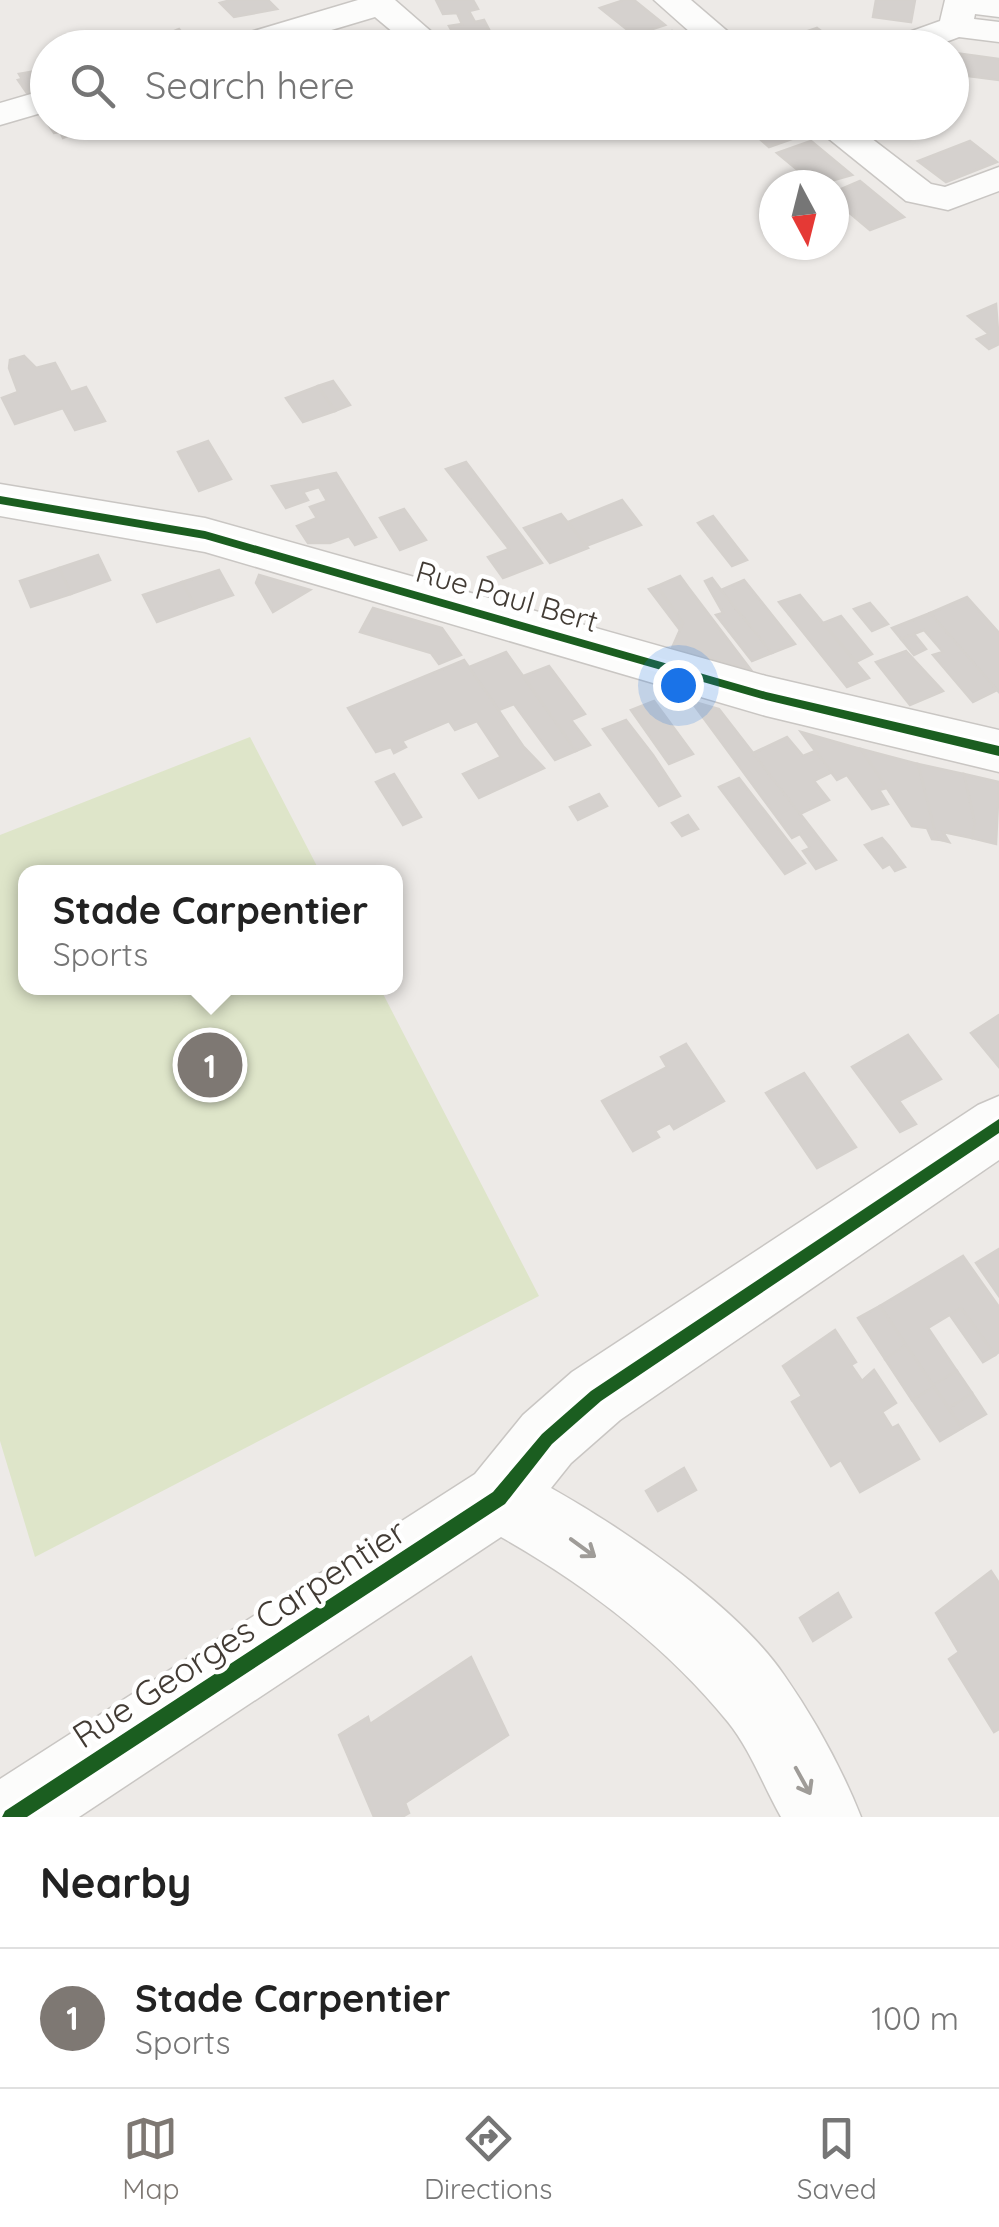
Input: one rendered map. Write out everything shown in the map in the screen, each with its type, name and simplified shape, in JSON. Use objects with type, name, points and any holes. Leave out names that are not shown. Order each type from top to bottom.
[{"type":"street","points":[[670,0],[708,30]]},
{"type":"street","points":[[289,30],[378,2],[411,30]]},
{"type":"street","points":[[956,26],[960,2],[999,7]]},
{"type":"street","points":[[945,30],[956,26],[999,32]]},
{"type":"street","points":[[0,114],[30,105]]},
{"type":"street","points":[[850,140],[919,193],[948,198],[999,178]]},
{"type":"street","name":"Rue Paul Bert","points":[[0,500],[205,535],[766,696],[999,752]]},
{"type":"street","name":"Rue Georges Carpentier","points":[[11,1817],[499,1498],[547,1439],[596,1396],[999,1125]]},
{"type":"street","points":[[499,1498],[562,1533],[685,1622],[757,1699],[823,1817]]},
{"type":"green space","points":[[250,737],[316,865],[18,865],[18,995],[384,995],[539,1296],[35,1557],[0,1441],[0,835]]},
{"type":"building","points":[[268,0],[277,9],[234,17],[220,3]]},
{"type":"building","points":[[436,0],[473,0],[478,9],[469,11],[475,22],[484,20],[489,30],[451,30],[449,26],[462,24],[457,13],[443,14]]},
{"type":"building","points":[[634,0],[665,25],[628,30],[600,8]]},
{"type":"building","points":[[876,0],[915,0],[911,22],[873,17]]},
{"type":"building","points":[[969,55],[999,59],[999,80],[969,76]]},
{"type":"building","points":[[30,72],[30,92],[18,80],[22,79],[19,74]]},
{"type":"building","points":[[761,140],[789,140],[769,147]]},
{"type":"building","points":[[811,141],[846,170],[798,170],[777,153]]},
{"type":"building","points":[[970,141],[997,162],[946,182],[918,161]]},
{"type":"building","points":[[860,181],[904,217],[870,230],[849,212],[849,186]]},
{"type":"building","points":[[996,304],[999,344],[989,349],[977,339],[989,334],[968,316]]},
{"type":"building","points":[[24,356],[36,368],[55,363],[71,392],[86,387],[105,421],[75,430],[63,408],[15,424],[2,398],[18,392],[10,360]]},
{"type":"building","points":[[333,381],[350,405],[335,411],[318,386]]},
{"type":"building","points":[[318,386],[335,411],[303,422],[286,398]]},
{"type":"building","points":[[208,441],[231,479],[199,491],[178,452]]},
{"type":"building","points":[[466,462],[542,563],[503,578],[488,557],[509,549],[446,469]]},
{"type":"building","points":[[336,473],[376,537],[355,545],[349,536],[330,543],[308,543],[297,526],[317,518],[310,507],[327,501],[319,487],[303,492],[308,500],[286,508],[272,486]]},
{"type":"building","points":[[622,500],[641,525],[586,546],[568,522]]},
{"type":"building","points":[[404,509],[426,540],[400,550],[380,518]]},
{"type":"building","points":[[561,514],[588,548],[550,563],[524,528]]},
{"type":"building","points":[[713,516],[747,560],[732,566],[698,523]]},
{"type":"building","points":[[98,555],[110,580],[71,594],[59,568]]},
{"type":"building","points":[[59,568],[71,594],[31,607],[20,581]]},
{"type":"building","points":[[219,570],[233,595],[196,608],[182,582]]},
{"type":"building","points":[[259,575],[310,590],[273,612],[256,583]]},
{"type":"building","points":[[680,576],[751,670],[672,648],[683,623],[657,586]]},
{"type":"building","points":[[712,578],[772,653],[752,661],[716,615],[723,613],[705,581]]},
{"type":"building","points":[[744,580],[795,644],[772,653],[721,590]]},
{"type":"building","points":[[182,582],[196,608],[157,622],[143,595]]},
{"type":"building","points":[[657,586],[683,623],[680,630],[649,589]]},
{"type":"building","points":[[800,595],[869,678],[847,687],[779,602]]},
{"type":"building","points":[[967,597],[999,633],[999,692],[930,613]]},
{"type":"building","points":[[870,603],[888,624],[872,631],[854,609]]},
{"type":"building","points":[[373,608],[442,628],[461,655],[439,664],[431,653],[360,632]]},
{"type":"building","points":[[930,613],[997,690],[973,702],[933,655],[943,652],[924,630],[901,639],[892,628]]},
{"type":"building","points":[[841,616],[872,654],[856,662],[823,623]]},
{"type":"building","points":[[914,634],[926,649],[914,655],[901,639]]},
{"type":"building","points":[[906,651],[943,691],[910,705],[876,662]]},
{"type":"building","points":[[506,652],[576,751],[555,760],[514,704],[499,710],[469,667]]},
{"type":"building","points":[[464,660],[523,746],[544,768],[479,798],[463,774],[501,757],[477,721],[455,730],[449,721],[402,741],[406,747],[394,753],[391,747],[376,752],[348,708]]},
{"type":"building","points":[[549,666],[585,714],[571,720],[590,745],[576,751],[523,676]]},
{"type":"building","points":[[654,701],[693,754],[669,764],[631,710]]},
{"type":"building","points":[[691,701],[719,709],[836,860],[816,869],[803,851],[810,848],[800,834],[792,838]]},
{"type":"building","points":[[626,720],[680,796],[659,806],[603,729]]},
{"type":"building","points":[[801,732],[861,749],[887,788],[879,790],[888,804],[872,809],[847,775],[837,780]]},
{"type":"building","points":[[787,737],[803,756],[815,751],[832,772],[814,781],[829,800],[800,814],[753,753]]},
{"type":"building","points":[[861,749],[918,764],[935,831],[941,840],[932,839],[927,828],[912,826]]},
{"type":"building","points":[[918,764],[964,774],[975,824],[972,838],[943,832],[949,842],[941,840],[935,831]]},
{"type":"building","points":[[394,774],[421,817],[403,825],[376,782]]},
{"type":"building","points":[[964,774],[999,782],[996,844],[972,838],[975,824]]},
{"type":"building","points":[[739,778],[805,863],[785,874],[719,787]]},
{"type":"building","points":[[599,794],[607,806],[578,820],[570,807]]},
{"type":"building","points":[[688,815],[698,829],[682,836],[672,823]]},
{"type":"building","points":[[882,838],[905,867],[895,871],[890,864],[883,868],[865,845]]},
{"type":"building","points":[[999,1015],[999,1067],[971,1033]]},
{"type":"building","points":[[908,1035],[941,1079],[899,1101],[916,1124],[900,1132],[852,1067]]},
{"type":"building","points":[[686,1044],[724,1101],[674,1129],[670,1123],[655,1131],[659,1137],[633,1151],[602,1101],[667,1067],[661,1057]]},
{"type":"building","points":[[804,1073],[856,1147],[817,1168],[766,1093]]},
{"type":"building","points":[[999,1249],[999,1296],[976,1263]]},
{"type":"building","points":[[963,1256],[999,1307],[999,1352],[995,1355],[961,1308],[928,1328],[957,1371],[933,1385],[880,1306]]},
{"type":"building","points":[[880,1306],[906,1345],[885,1359],[858,1318]]},
{"type":"building","points":[[961,1308],[995,1355],[983,1362],[950,1315]]},
{"type":"building","points":[[835,1330],[856,1362],[851,1365],[862,1381],[874,1370],[896,1403],[882,1412],[892,1428],[898,1425],[919,1459],[860,1492],[841,1460],[831,1466],[792,1402],[802,1396],[783,1366]]},
{"type":"building","points":[[906,1345],[934,1387],[912,1400],[885,1359]]},
{"type":"building","points":[[957,1371],[972,1393],[949,1408],[933,1385]]},
{"type":"building","points":[[934,1387],[962,1428],[940,1441],[912,1400]]},
{"type":"building","points":[[972,1393],[986,1414],[962,1428],[949,1408]]},
{"type":"building","points":[[684,1468],[696,1490],[658,1511],[646,1491]]},
{"type":"building","points":[[991,1571],[999,1583],[999,1729],[994,1732],[949,1659],[959,1652],[936,1613]]},
{"type":"building","points":[[838,1593],[851,1617],[813,1641],[800,1618]]},
{"type":"building","points":[[471,1657],[508,1735],[405,1803],[409,1813],[402,1817],[374,1817],[339,1735],[368,1717],[370,1724]]},
{"type":"cycle path","points":[[0,500],[205,535],[766,696],[999,751]]},
{"type":"cycle path","points":[[11,1817],[499,1498],[547,1439],[596,1396],[999,1125]]},
{"type":"place","name":"Stade Carpentier","points":[[210,1065]]}]
